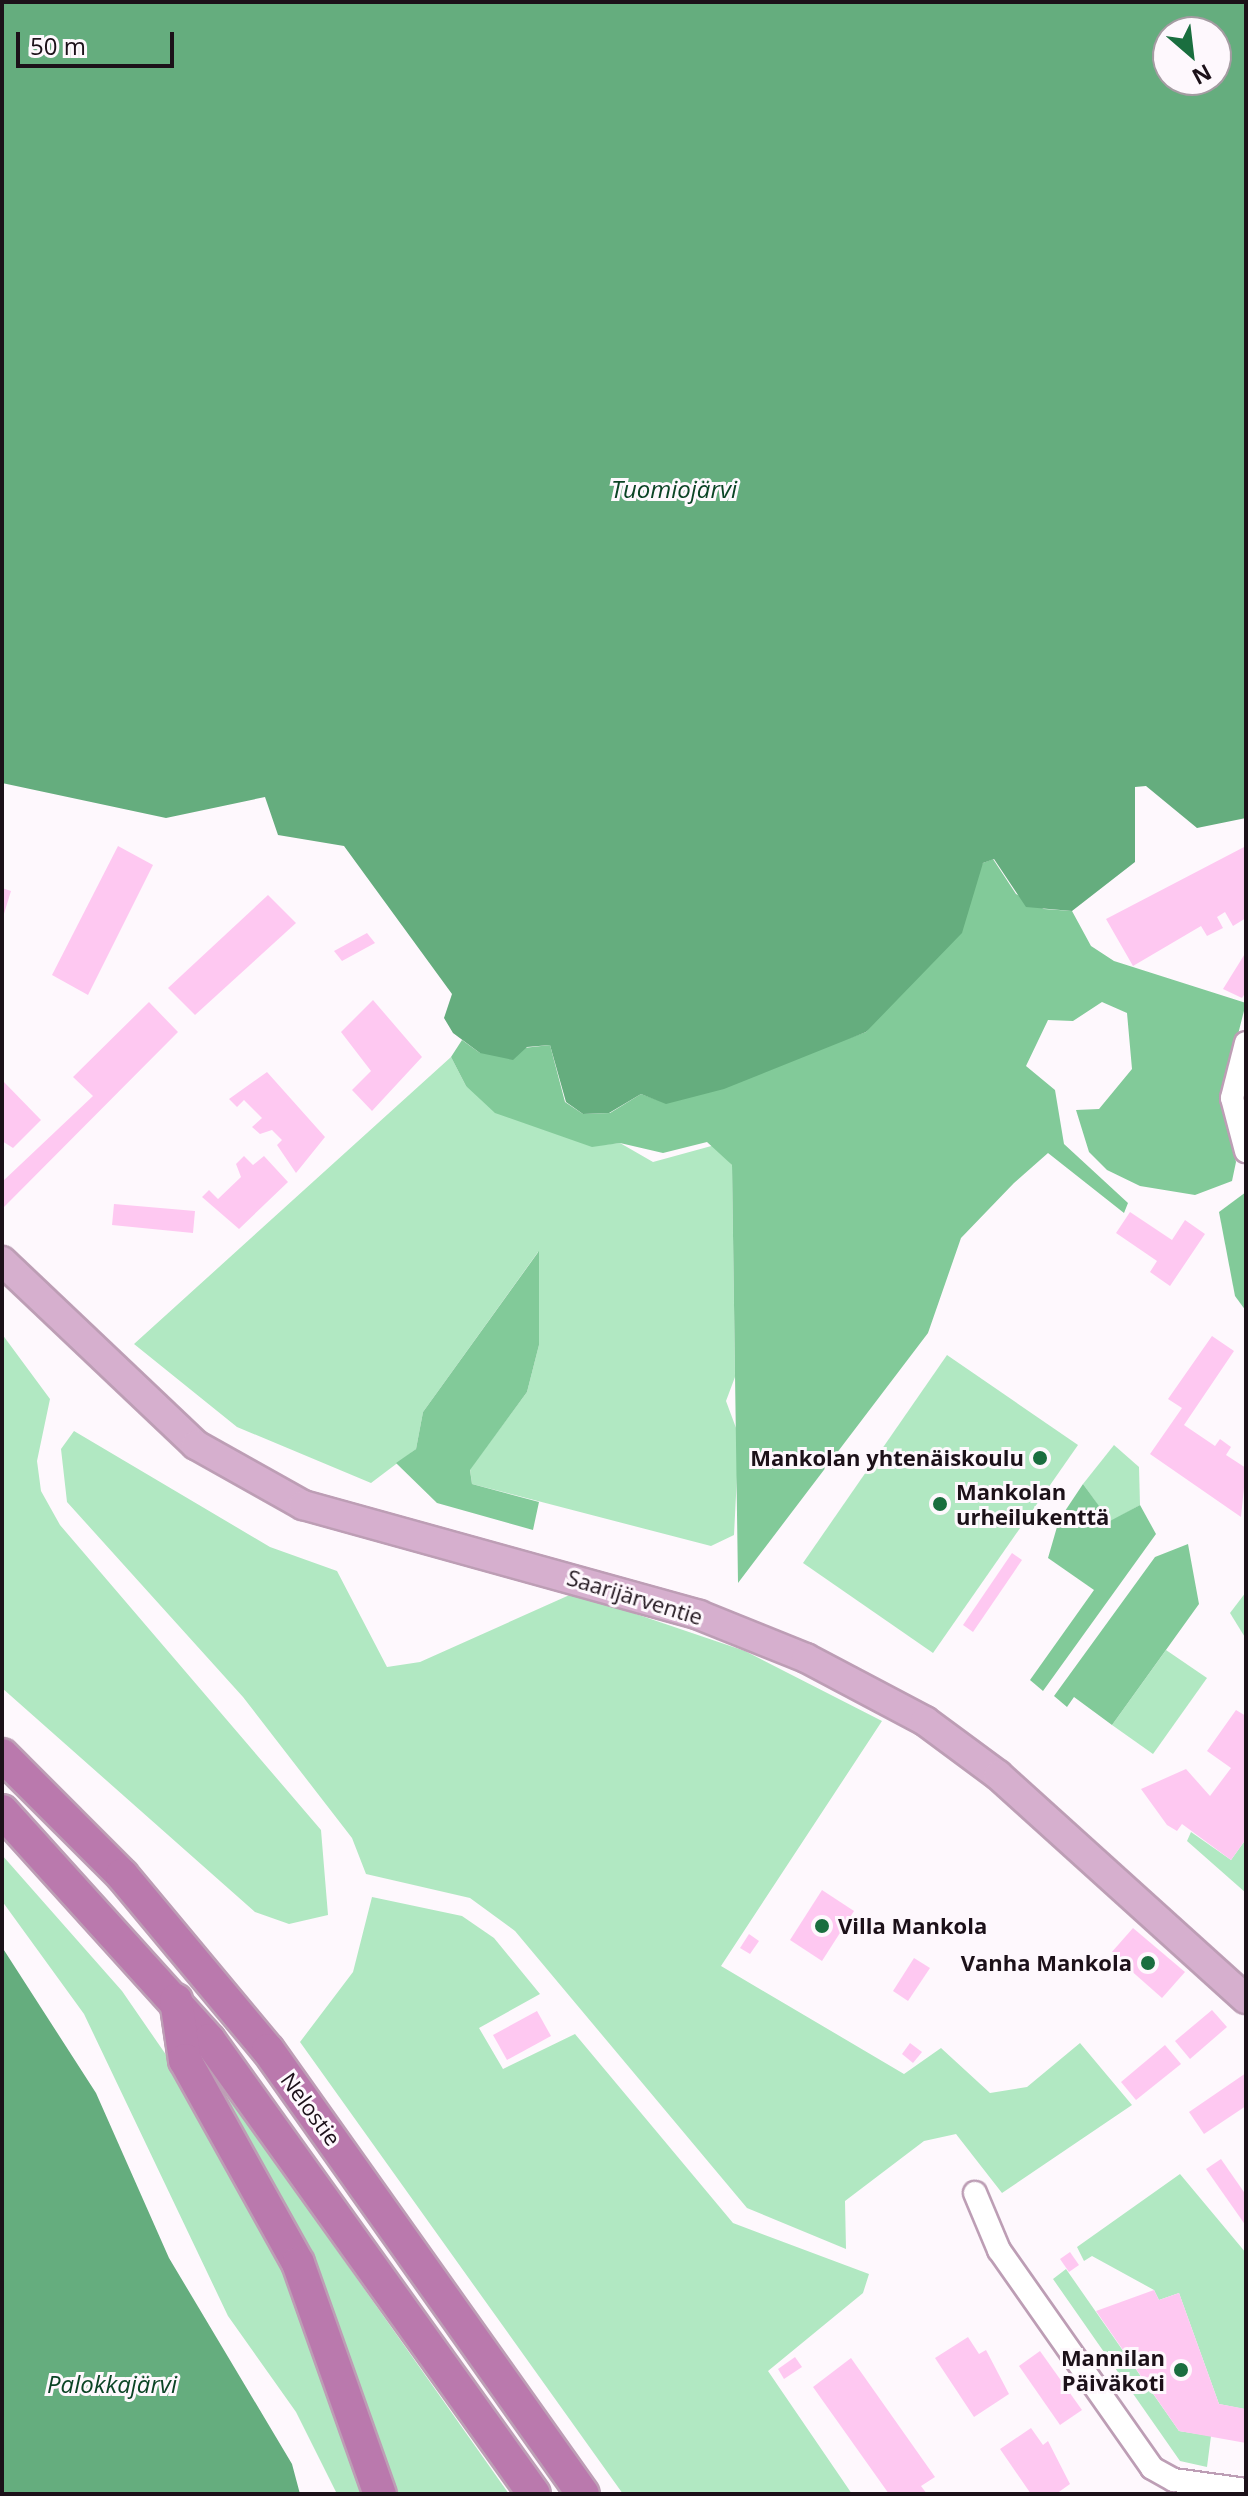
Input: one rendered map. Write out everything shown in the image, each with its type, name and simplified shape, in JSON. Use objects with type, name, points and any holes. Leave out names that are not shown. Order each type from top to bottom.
[{"type":"highway","name":"Nelostie","points":[[2,1755],[122,1875],[268,2050],[583,2494]]},
{"type":"highway","name":"Nelostie","points":[[2,1811],[175,1997],[350,2232],[534,2494]]},
{"type":"highway","points":[[175,1997],[185,2060],[298,2263],[380,2494]]},
{"type":"main road","name":"Saarijärventie","points":[[2,1261],[196,1445],[303,1505],[699,1615],[806,1658],[925,1721],[998,1775],[1245,1994]]},
{"type":"street","points":[[1246,1043],[1232,1098],[1246,1151]]},
{"type":"street","points":[[975,2193],[999,2250],[1152,2468],[1174,2480],[1246,2490]]},
{"type":"shaded area","points":[[993,859],[1016,894],[1044,909],[1072,911],[1091,946],[1114,961],[1246,1003],[1222,1097],[1236,1162],[1232,1181],[1195,1195],[1140,1186],[1107,1170],[1089,1152],[1076,1110],[1099,1109],[1132,1069],[1127,1013],[1102,1002],[1073,1021],[1048,1020],[1026,1066],[1055,1090],[1064,1144],[1128,1203],[1124,1213],[1048,1153],[1014,1183],[961,1238],[928,1333],[738,1583],[732,1165],[707,1142],[663,1153],[620,1143],[592,1147],[495,1113],[466,1086],[451,1057],[462,1040],[480,1053],[550,1045],[565,1102],[583,1114],[610,1113],[641,1094],[666,1103],[866,1032],[983,863]]},
{"type":"shaded area","points":[[451,1057],[466,1086],[592,1146],[620,1143],[653,1162],[715,1145],[732,1165],[735,1377],[726,1401],[739,1436],[734,1535],[711,1546],[472,1484],[470,1469],[527,1392],[539,1345],[538,1252],[423,1412],[416,1449],[371,1483],[237,1427],[134,1344]]},
{"type":"shaded area","points":[[1246,1192],[1246,1311],[1235,1296],[1219,1212]]},
{"type":"shaded area","points":[[539,1251],[539,1345],[527,1392],[470,1470],[472,1484],[539,1502],[533,1530],[437,1503],[396,1463],[416,1449],[423,1412]]},
{"type":"shaded area","points":[[2,1334],[50,1399],[37,1461],[41,1491],[60,1525],[321,1830],[328,1915],[289,1924],[255,1912],[2,1688]]},
{"type":"shaded area","name":"Mankolan urheilukenttä","points":[[947,1355],[1078,1445],[933,1653],[803,1563]]},
{"type":"shaded area","points":[[74,1431],[270,1547],[337,1571],[387,1667],[420,1662],[574,1593],[745,1651],[882,1721],[721,1966],[904,2074],[941,2048],[990,2093],[1027,2087],[1080,2043],[1132,2105],[1002,2193],[956,2134],[924,2141],[845,2201],[846,2249],[747,2208],[515,1931],[470,1898],[366,1874],[352,1838],[243,1697],[67,1502],[61,1449]]},
{"type":"shaded area","points":[[1114,1445],[1139,1467],[1140,1505],[1110,1522],[1083,1484]]},
{"type":"shaded area","points":[[1083,1484],[1110,1521],[1140,1505],[1156,1534],[1043,1691],[1030,1680],[1094,1590],[1048,1558],[1059,1520]]},
{"type":"shaded area","points":[[1188,1544],[1199,1604],[1112,1725],[1074,1697],[1067,1707],[1054,1696],[1155,1557]]},
{"type":"shaded area","points":[[1246,1592],[1246,1639],[1230,1613]]},
{"type":"shaded area","points":[[1166,1650],[1207,1678],[1153,1754],[1112,1725]]},
{"type":"shaded area","points":[[1191,1832],[1231,1860],[1246,1839],[1246,1893],[1187,1841]]},
{"type":"shaded area","points":[[2,1855],[122,1991],[191,2091],[286,2269],[368,2494],[337,2494],[296,2412],[228,2316],[84,2014],[2,1901]]},
{"type":"shaded area","points":[[372,1897],[462,1916],[494,1938],[540,1994],[479,2028],[503,2069],[575,2034],[733,2223],[869,2274],[863,2293],[768,2371],[852,2494],[623,2494],[300,2042],[353,1972]]},
{"type":"shaded area","points":[[191,2050],[253,2131],[509,2494],[391,2494]]},
{"type":"shaded area","points":[[1180,2174],[1246,2253],[1244,2409],[1219,2404],[1179,2293],[1159,2300],[1154,2290],[1092,2256],[1084,2261],[1077,2247]]},
{"type":"shaded area","points":[[1066,2269],[1179,2431],[1211,2436],[1207,2467],[1180,2461],[1053,2279]]},
{"type":"water","name":"Tuomiojärvi","points":[[2,2],[1246,2],[1246,818],[1197,828],[1146,786],[1135,787],[1135,862],[1072,911],[1026,907],[994,859],[983,863],[962,933],[866,1032],[724,1089],[666,1104],[641,1094],[609,1113],[583,1114],[566,1102],[550,1045],[527,1047],[513,1060],[480,1053],[453,1033],[444,1018],[452,994],[344,846],[278,835],[265,797],[166,818],[2,783]]},
{"type":"water","name":"Palokkajärvi","points":[[2,1947],[96,2093],[169,2258],[292,2464],[300,2494],[2,2494]]},
{"type":"building","points":[[118,846],[153,865],[88,995],[52,975]]},
{"type":"building","points":[[1246,846],[1246,918],[1233,926],[1225,912],[1217,917],[1223,928],[1207,936],[1201,926],[1133,966],[1106,919]]},
{"type":"building","points":[[2,888],[11,891],[3,917],[2,917]]},
{"type":"building","points":[[268,895],[296,923],[195,1015],[168,988]]},
{"type":"building","points":[[367,933],[375,943],[342,961],[334,951]]},
{"type":"building","points":[[1246,952],[1246,992],[1242,998],[1223,989]]},
{"type":"building","points":[[373,1000],[422,1057],[372,1111],[352,1090],[371,1071],[341,1032]]},
{"type":"building","points":[[149,1002],[178,1032],[2,1209],[2,1182],[93,1096],[73,1077]]},
{"type":"building","points":[[267,1072],[325,1137],[296,1173],[277,1145],[282,1140],[272,1130],[260,1134],[252,1127],[262,1118],[244,1100],[237,1107],[229,1099]]},
{"type":"building","points":[[2,1080],[41,1120],[13,1148],[2,1141]]},
{"type":"building","points":[[244,1156],[253,1165],[264,1156],[288,1182],[239,1229],[202,1197],[209,1190],[218,1199],[241,1177],[236,1164]]},
{"type":"building","points":[[114,1204],[195,1211],[193,1233],[112,1225]]},
{"type":"building","points":[[1130,1212],[1172,1240],[1185,1220],[1205,1234],[1170,1286],[1150,1272],[1157,1261],[1116,1233]]},
{"type":"building","points":[[1212,1336],[1234,1351],[1184,1425],[1215,1446],[1220,1439],[1231,1447],[1226,1455],[1246,1468],[1241,1517],[1150,1454],[1182,1408],[1168,1399]]},
{"type":"building","points":[[1012,1553],[1022,1560],[973,1632],[963,1625]]},
{"type":"building","points":[[1236,1710],[1246,1716],[1246,1839],[1231,1860],[1182,1824],[1177,1831],[1167,1825],[1141,1789],[1186,1769],[1210,1796],[1231,1768],[1207,1751]]},
{"type":"building","name":"Villa Mankola","points":[[822,1890],[854,1911],[822,1961],[790,1940]]},
{"type":"building","name":"Vanha Mankola","points":[[1133,1928],[1185,1972],[1162,1998],[1111,1953]]},
{"type":"building","points":[[749,1934],[759,1941],[750,1954],[740,1948]]},
{"type":"building","points":[[914,1958],[930,1968],[908,2001],[893,1991]]},
{"type":"building","points":[[1212,2010],[1227,2027],[1190,2059],[1175,2041]]},
{"type":"building","points":[[537,2011],[551,2036],[507,2060],[493,2035]]},
{"type":"building","points":[[910,2043],[922,2052],[913,2063],[902,2054]]},
{"type":"building","points":[[1165,2045],[1181,2064],[1136,2100],[1121,2082]]},
{"type":"building","points":[[1246,2073],[1246,2106],[1204,2134],[1189,2112]]},
{"type":"building","points":[[1221,2159],[1246,2195],[1246,2226],[1206,2169]]},
{"type":"building","points":[[1070,2252],[1079,2265],[1069,2272],[1060,2259]]},
{"type":"building","name":"Mannilan Päiväkoti","points":[[1154,2290],[1159,2300],[1179,2293],[1219,2404],[1246,2409],[1246,2443],[1179,2431],[1096,2311]]},
{"type":"building","points":[[968,2337],[979,2354],[986,2350],[1009,2394],[974,2417],[935,2358]]},
{"type":"building","points":[[1040,2351],[1082,2410],[1060,2425],[1019,2366]]},
{"type":"building","points":[[795,2357],[802,2367],[784,2379],[778,2369]]},
{"type":"building","points":[[851,2358],[935,2477],[921,2486],[927,2494],[889,2494],[813,2387]]},
{"type":"building","points":[[1031,2428],[1043,2445],[1048,2441],[1070,2484],[1056,2494],[1031,2494],[1000,2449]]},
{"type":"place","name":"Mankolan yhtenäiskoulu","points":[[1040,1458]]},
{"type":"place","name":"Mankolan urheilukenttä","points":[[940,1504]]},
{"type":"place","name":"Villa Mankola","points":[[822,1926]]},
{"type":"place","name":"Vanha Mankola","points":[[1148,1963]]},
{"type":"place","name":"Mannilan Päiväkoti","points":[[1181,2370]]}]
